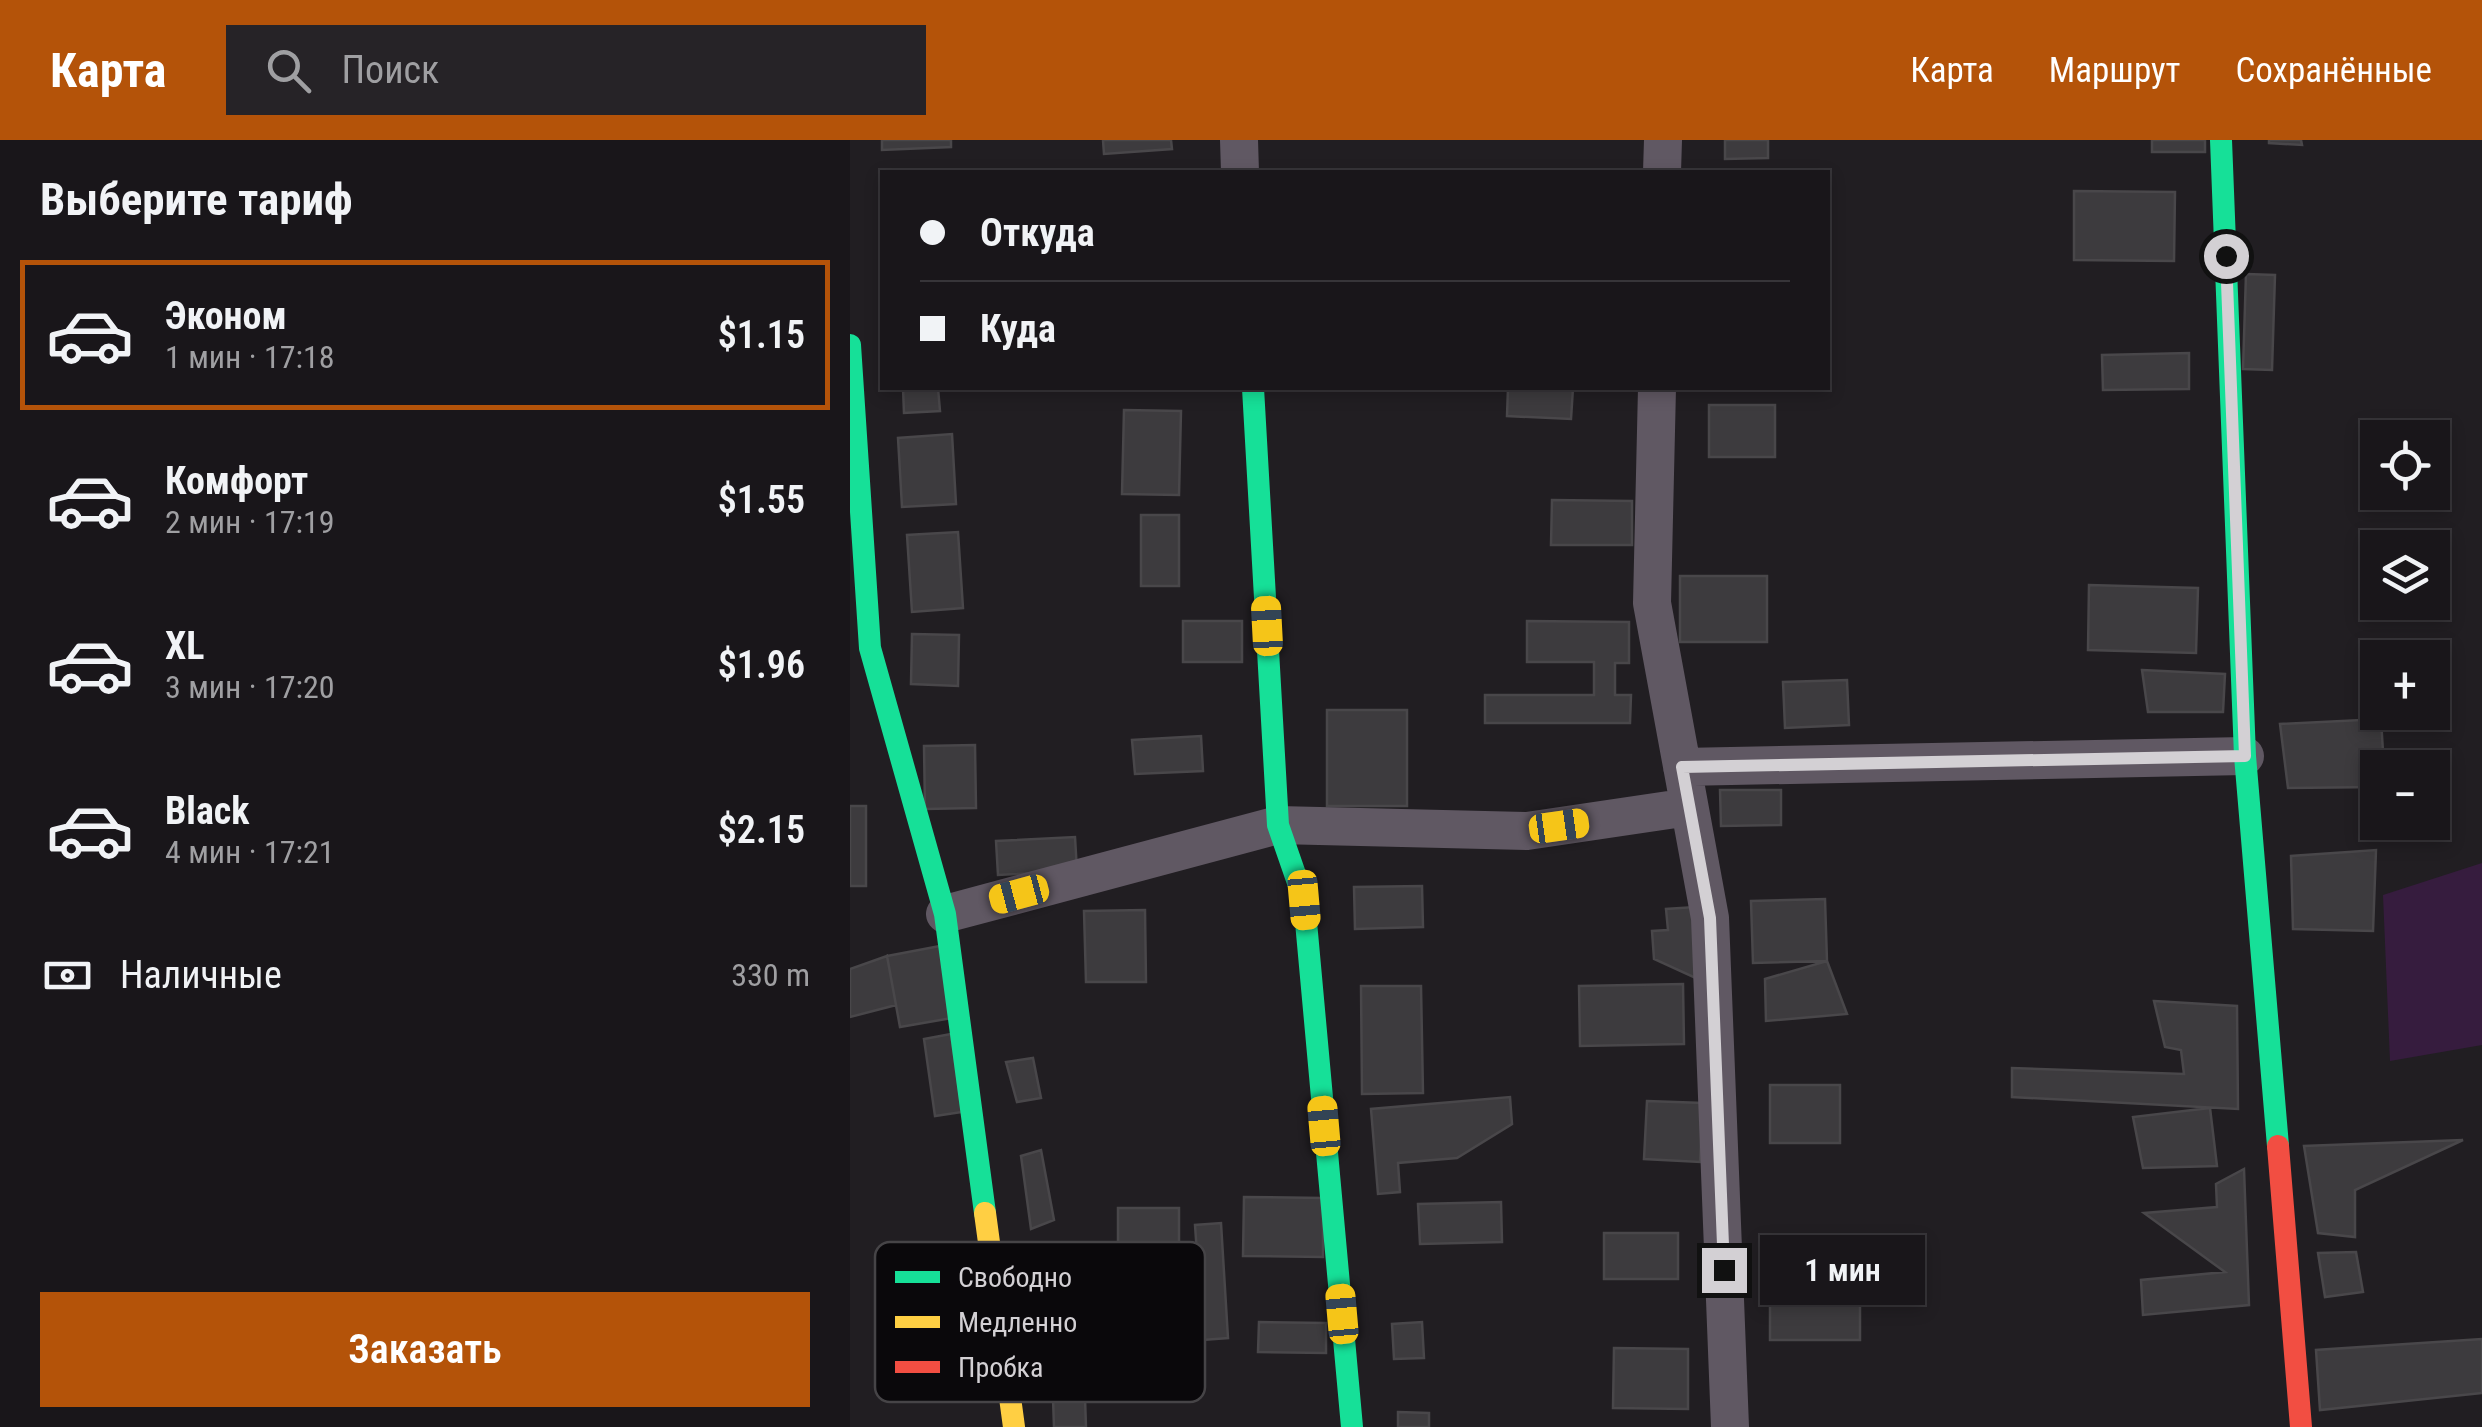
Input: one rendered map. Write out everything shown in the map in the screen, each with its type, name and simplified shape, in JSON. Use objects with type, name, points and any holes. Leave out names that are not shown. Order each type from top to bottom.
[{"type":"street","points":[[1238,140],[1240,170]]},
{"type":"street","points":[[1662,140],[1662,170]]},
{"type":"street","points":[[2221,140],[2245,756],[2300,1427]]},
{"type":"street","points":[[850,345],[860,649],[945,914],[989,1242]]},
{"type":"street","points":[[1253,390],[1278,825],[1304,900],[1352,1427]]},
{"type":"street","points":[[1657,390],[1652,603],[1710,918],[1730,1427]]},
{"type":"street","points":[[1682,767],[2245,756]]},
{"type":"street","points":[[945,914],[1278,825],[1527,830],[1689,807]]},
{"type":"street","points":[[1011,1402],[1014,1427]]},
{"type":"shaded area","points":[[2482,863],[2482,1045],[2390,1061],[2383,895]]},
{"type":"building","points":[[882,140],[951,140],[951,147],[882,150]]},
{"type":"building","points":[[1103,140],[1171,140],[1172,149],[1104,154]]},
{"type":"building","points":[[1725,140],[1768,140],[1768,158],[1725,159]]},
{"type":"building","points":[[2152,140],[2205,140],[2205,152],[2152,152]]},
{"type":"building","points":[[2301,140],[2302,145],[2269,143]]},
{"type":"building","points":[[2074,191],[2175,192],[2174,261],[2074,260]]},
{"type":"building","points":[[2246,274],[2275,275],[2272,370],[2243,369]]},
{"type":"building","points":[[2189,353],[2189,389],[2103,390],[2102,355]]},
{"type":"building","points":[[903,390],[938,390],[940,411],[904,413]]},
{"type":"building","points":[[1508,390],[1573,390],[1571,419],[1507,416]]},
{"type":"building","points":[[1709,405],[1775,405],[1775,457],[1709,457]]},
{"type":"building","points":[[1124,410],[1181,411],[1179,495],[1122,494]]},
{"type":"building","points":[[952,434],[956,504],[902,507],[898,438]]},
{"type":"building","points":[[1552,500],[1632,501],[1632,545],[1551,545]]},
{"type":"building","points":[[1141,515],[1179,515],[1179,586],[1141,586]]},
{"type":"building","points":[[958,532],[963,608],[912,612],[907,535]]},
{"type":"building","points":[[1680,576],[1767,576],[1767,642],[1680,642]]},
{"type":"building","points":[[2089,585],[2198,588],[2196,653],[2088,650]]},
{"type":"building","points":[[1183,621],[1242,621],[1242,662],[1183,662]]},
{"type":"building","points":[[1527,621],[1629,622],[1629,663],[1615,663],[1615,695],[1631,695],[1630,723],[1485,723],[1485,695],[1594,695],[1594,662],[1527,662]]},
{"type":"building","points":[[912,634],[959,635],[958,686],[911,684]]},
{"type":"building","points":[[2142,670],[2225,674],[2223,712],[2148,712]]},
{"type":"building","points":[[1847,680],[1849,725],[1785,728],[1783,682]]},
{"type":"building","points":[[1327,710],[1407,710],[1407,806],[1327,806]]},
{"type":"building","points":[[2360,720],[2360,730],[2382,730],[2383,750],[2360,750],[2360,787],[2288,788],[2280,724]]},
{"type":"building","points":[[1201,736],[1203,771],[1135,774],[1132,740]]},
{"type":"building","points":[[975,745],[976,808],[925,809],[924,746]]},
{"type":"building","points":[[1720,790],[1781,790],[1781,825],[1721,826]]},
{"type":"building","points":[[850,806],[866,806],[866,886],[850,886]]},
{"type":"building","points":[[1075,837],[1077,871],[998,875],[996,841]]},
{"type":"building","points":[[2376,850],[2373,931],[2293,929],[2291,856]]},
{"type":"building","points":[[1422,886],[1423,927],[1355,929],[1354,887]]},
{"type":"building","points":[[1825,899],[1827,961],[1753,963],[1751,901]]},
{"type":"building","points":[[1695,907],[1700,980],[1654,959],[1652,931],[1668,930],[1666,909]]},
{"type":"building","points":[[1145,910],[1146,982],[1086,982],[1084,911]]},
{"type":"building","points":[[940,946],[952,1018],[900,1027],[887,956]]},
{"type":"building","points":[[887,956],[896,1005],[850,1017],[850,969]]},
{"type":"building","points":[[1827,961],[1847,1014],[1766,1021],[1765,979]]},
{"type":"building","points":[[1683,984],[1684,1044],[1580,1046],[1579,986]]},
{"type":"building","points":[[1361,986],[1421,986],[1423,1093],[1362,1094]]},
{"type":"building","points":[[2154,1001],[2237,1006],[2238,1109],[2012,1097],[2012,1068],[2184,1074],[2181,1050],[2165,1047]]},
{"type":"building","points":[[951,1034],[962,1112],[935,1116],[924,1039]]},
{"type":"building","points":[[1033,1058],[1041,1098],[1017,1102],[1006,1062]]},
{"type":"building","points":[[1770,1085],[1840,1085],[1840,1143],[1770,1143]]},
{"type":"building","points":[[1510,1097],[1512,1124],[1457,1158],[1398,1163],[1400,1192],[1378,1194],[1371,1109]]},
{"type":"building","points":[[1647,1101],[1703,1103],[1700,1162],[1644,1159]]},
{"type":"building","points":[[2210,1108],[2217,1166],[2143,1168],[2133,1117]]},
{"type":"building","points":[[2463,1140],[2355,1190],[2355,1237],[2318,1233],[2304,1146]]},
{"type":"building","points":[[1041,1150],[1054,1220],[1031,1229],[1021,1156]]},
{"type":"building","points":[[2244,1169],[2249,1305],[2143,1315],[2141,1280],[2225,1272],[2144,1213],[2217,1207],[2216,1184]]},
{"type":"building","points":[[1244,1197],[1323,1198],[1323,1257],[1243,1256]]},
{"type":"building","points":[[1501,1202],[1502,1242],[1420,1244],[1418,1204]]},
{"type":"building","points":[[1118,1208],[1179,1208],[1179,1242],[1118,1242]]},
{"type":"building","points":[[1221,1223],[1228,1338],[1205,1340],[1205,1242],[1196,1242],[1195,1225]]},
{"type":"building","points":[[1604,1233],[1678,1233],[1678,1279],[1604,1279]]},
{"type":"building","points":[[2356,1252],[2363,1292],[2325,1297],[2318,1253]]},
{"type":"building","points":[[1770,1276],[1860,1276],[1860,1340],[1770,1340]]},
{"type":"building","points":[[1259,1322],[1326,1323],[1326,1353],[1258,1352]]},
{"type":"building","points":[[1422,1322],[1424,1358],[1394,1359],[1392,1324]]},
{"type":"building","points":[[2482,1339],[2482,1393],[2320,1410],[2316,1350]]},
{"type":"building","points":[[1614,1348],[1688,1349],[1688,1409],[1613,1408]]},
{"type":"building","points":[[1053,1402],[1085,1402],[1086,1427],[1054,1427]]},
{"type":"building","points":[[1398,1412],[1429,1413],[1429,1427],[1398,1427]]},
{"type":"traffic: fast","points":[[2221,140],[2245,756],[2278,1146]]},
{"type":"traffic: fast","points":[[850,345],[870,648],[945,914],[985,1213]]},
{"type":"traffic: fast","points":[[1253,390],[1278,825],[1304,900],[1352,1427]]},
{"type":"traffic: slow","points":[[985,1213],[989,1242]]},
{"type":"traffic: slow","points":[[1011,1402],[1014,1427]]},
{"type":"traffic: jam","points":[[2278,1146],[2301,1427]]},
{"type":"route","points":[[1724,1270],[1710,918],[1682,767],[2245,756],[2226,256]]}]
